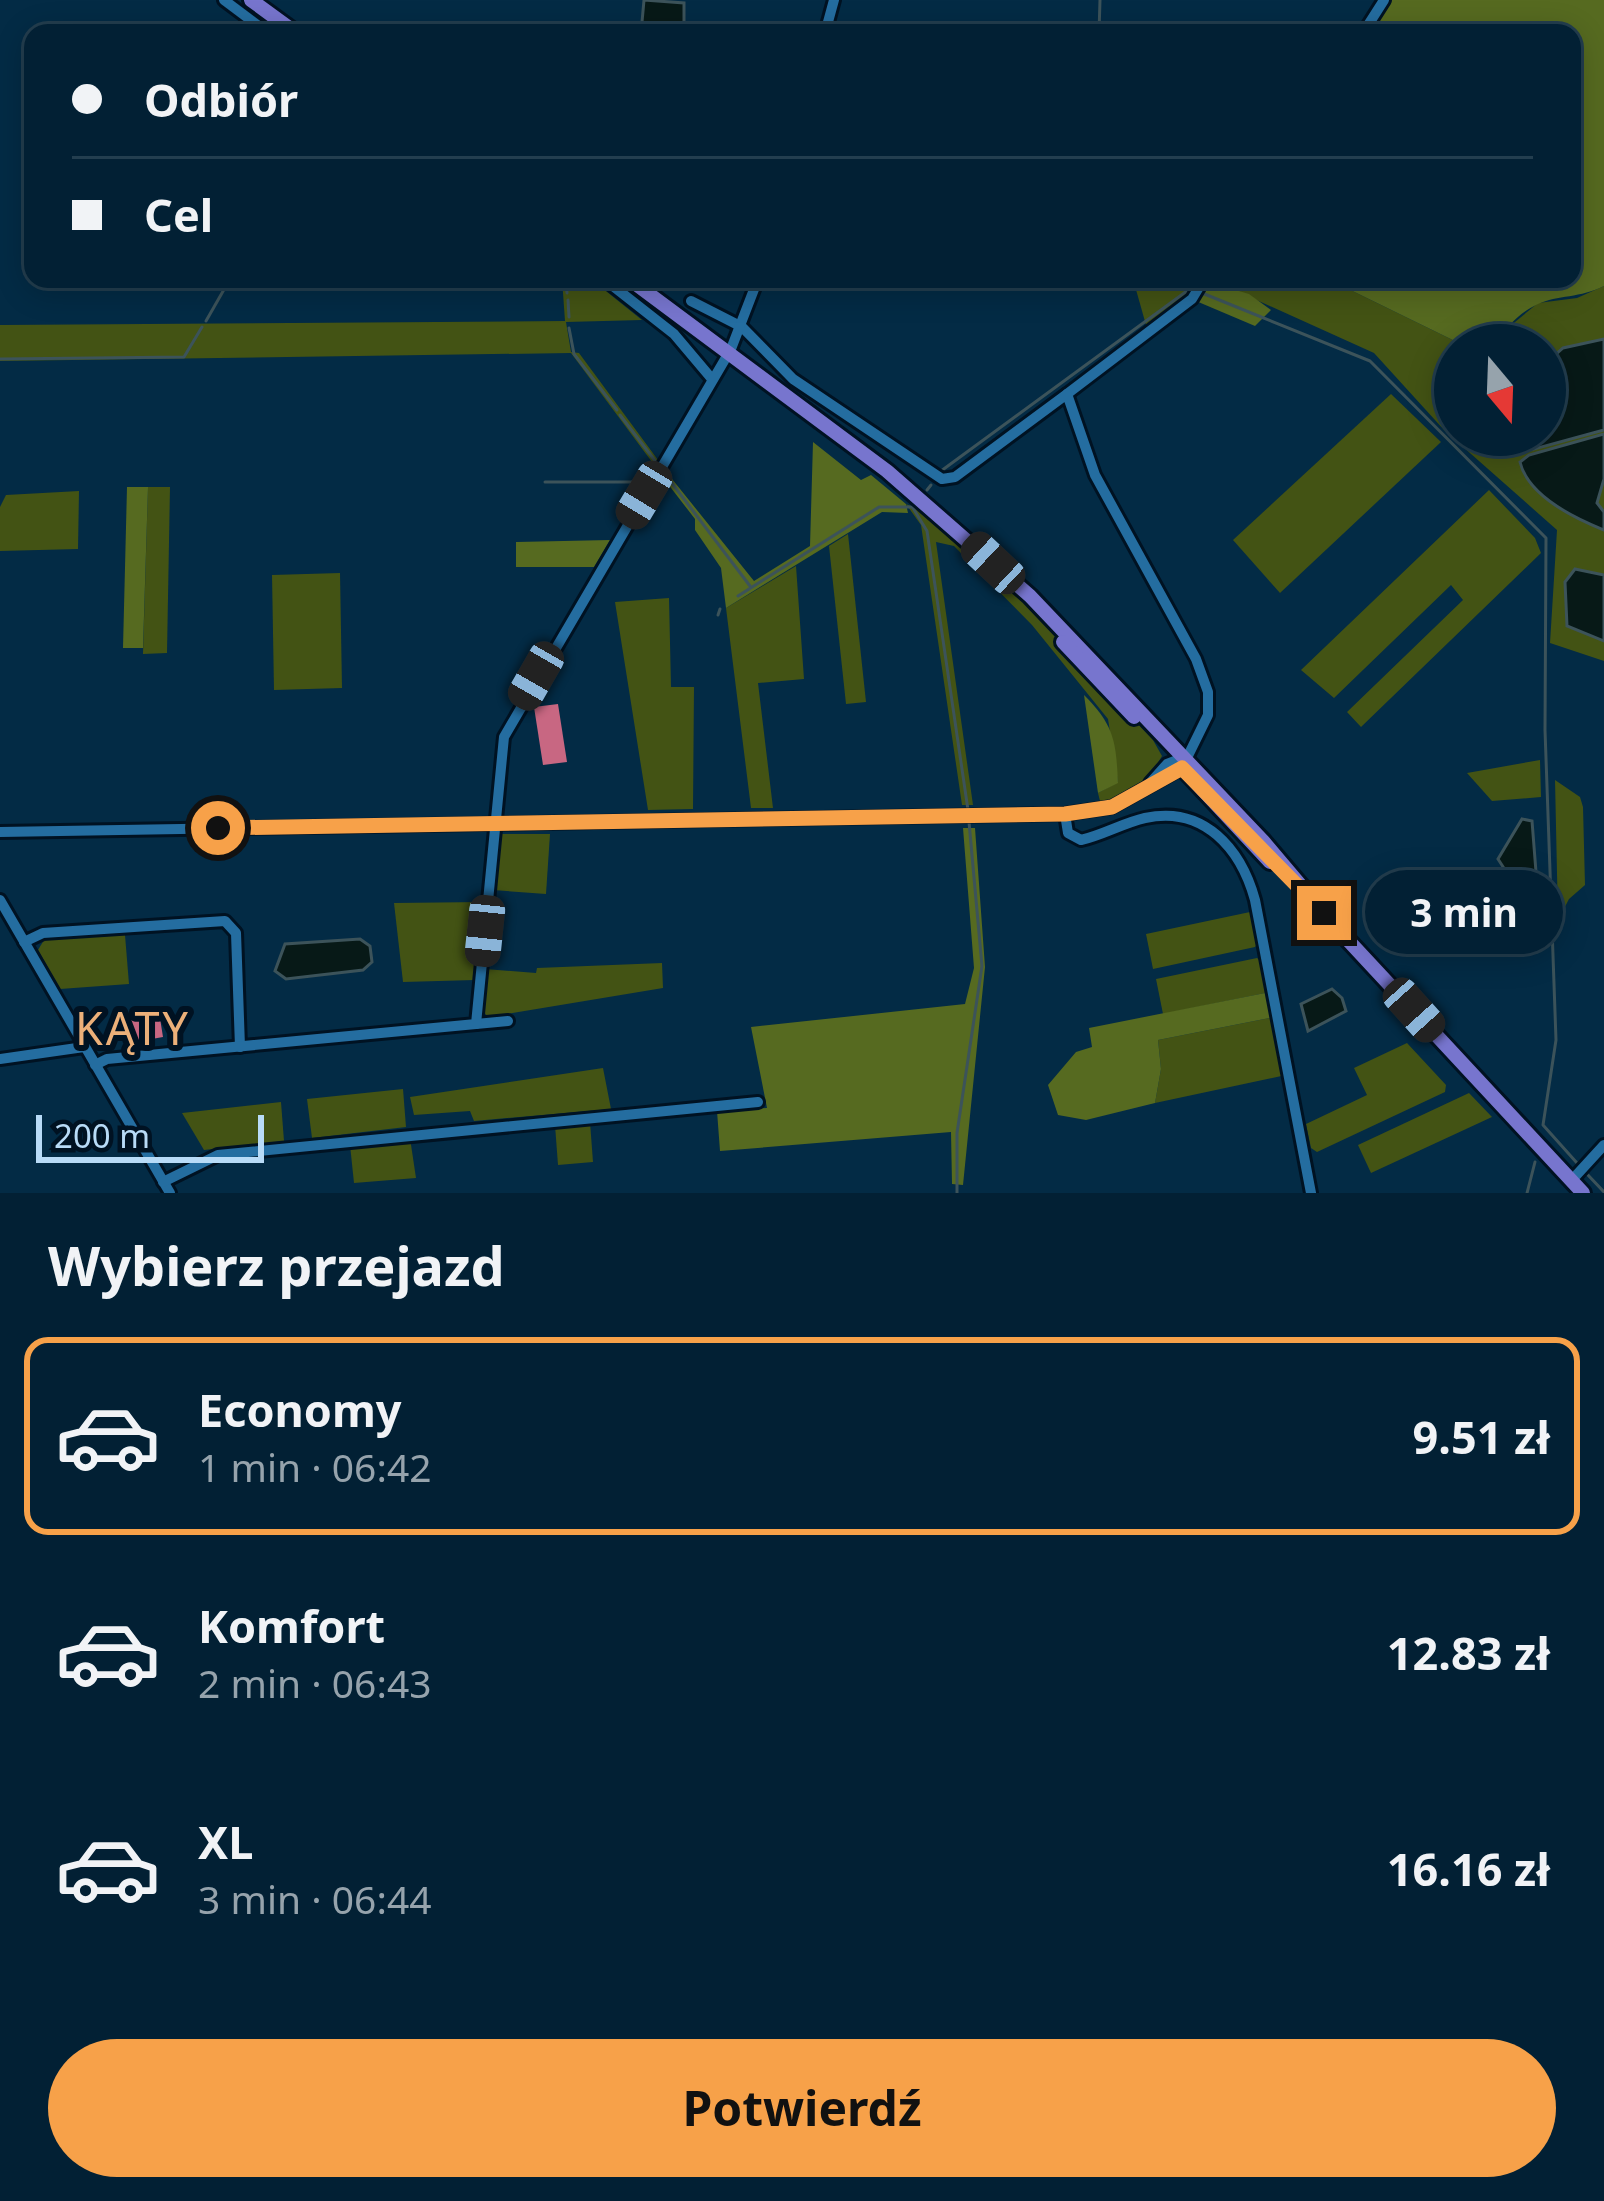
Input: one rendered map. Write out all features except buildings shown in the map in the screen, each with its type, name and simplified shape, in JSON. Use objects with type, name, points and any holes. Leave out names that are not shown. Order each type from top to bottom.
[{"type":"main road","points":[[251,0],[284,24]]},
{"type":"main road","points":[[640,288],[900,482],[1014,582],[1583,1193]]},
{"type":"street","points":[[224,0],[256,24]]},
{"type":"street","points":[[616,288],[682,340],[712,379]]},
{"type":"street","points":[[476,1024],[502,746],[512,719],[728,352],[755,288]]},
{"type":"street","points":[[691,301],[742,327],[793,379],[942,479],[955,477],[1067,394],[1192,299],[1199,288]]},
{"type":"street","points":[[0,832],[1065,814],[1112,807],[1180,761],[1200,737],[1208,716],[1203,676],[1095,475],[1067,394]]},
{"type":"street","points":[[1065,814],[1067,833],[1081,840],[1149,817],[1196,820],[1213,830],[1242,861],[1256,900],[1311,1193]]},
{"type":"street","points":[[0,900],[166,1187],[218,1155],[758,1102]]},
{"type":"street","points":[[0,935],[229,922],[236,933],[240,1047]]},
{"type":"street","points":[[94,1065],[107,1059],[508,1021]]},
{"type":"street","points":[[0,1059],[84,1047]]},
{"type":"street","points":[[1571,1181],[1604,1145]]},
{"type":"green space","points":[[1389,0],[1604,0],[1604,286],[1538,304],[1510,324],[1434,324],[1434,331],[1346,288],[1581,288],[1581,24],[1373,24]]},
{"type":"green space","points":[[1604,286],[1604,661],[1550,643],[1557,530],[1473,456],[1566,456],[1566,324],[1512,324],[1538,303],[1577,298]]},
{"type":"green space","points":[[563,288],[602,288],[642,320],[566,322],[571,352],[579,353],[658,460],[655,466],[571,353],[0,361],[0,325],[565,321]]},
{"type":"green space","points":[[1136,288],[1183,288],[1188,293],[1146,325]]},
{"type":"green space","points":[[1204,288],[1228,288],[1249,294],[1271,310],[1255,326],[1196,301]]},
{"type":"green space","points":[[1230,288],[1346,288],[1434,331],[1434,419],[1374,353]]},
{"type":"green space","points":[[1391,394],[1434,435],[1434,449],[1280,593],[1233,540]]},
{"type":"green space","points":[[813,442],[861,480],[871,475],[906,504],[908,513],[882,512],[726,608],[721,568],[695,530],[695,519],[661,475],[664,469],[754,581],[810,546]]},
{"type":"green space","points":[[127,487],[148,487],[143,648],[123,648]]},
{"type":"green space","points":[[148,487],[170,487],[167,653],[143,654]]},
{"type":"green space","points":[[1489,490],[1535,538],[1541,553],[1361,727],[1347,712],[1463,600],[1451,585],[1334,698],[1301,670]]},
{"type":"green space","points":[[79,491],[78,549],[0,551],[0,507],[6,495]]},
{"type":"green space","points":[[906,504],[917,509],[921,505],[1006,584],[1153,740],[1162,756],[1149,777],[1101,805],[1098,793],[1118,782],[1108,719],[1032,625],[954,546],[936,542],[973,805],[962,805],[921,525]]},
{"type":"green space","points":[[848,534],[866,702],[846,704],[829,546]]},
{"type":"green space","points":[[610,540],[594,567],[516,567],[516,542]]},
{"type":"green space","points":[[796,566],[804,679],[758,683],[773,808],[751,808],[726,608]]},
{"type":"green space","points":[[340,573],[342,688],[274,690],[272,575]]},
{"type":"green space","points":[[669,598],[671,687],[694,687],[693,809],[648,810],[615,602]]},
{"type":"green space","points":[[1084,695],[1107,725],[1116,756],[1118,783],[1098,793]]},
{"type":"green space","points":[[1540,760],[1541,797],[1492,801],[1467,773]]},
{"type":"green space","points":[[1555,780],[1580,797],[1583,807],[1585,885],[1569,899],[1558,920]]},
{"type":"green space","points":[[963,828],[975,828],[985,967],[963,1185],[952,1184],[951,1132],[720,1151],[717,1111],[767,1108],[751,1027],[965,1004],[974,968]]},
{"type":"green space","points":[[500,834],[550,834],[546,894],[493,890]]},
{"type":"green space","points":[[483,902],[475,980],[403,982],[394,903]]},
{"type":"green space","points":[[1250,912],[1260,941],[1255,947],[1153,969],[1146,934]]},
{"type":"green space","points":[[125,935],[129,984],[60,989],[38,950],[44,940]]},
{"type":"green space","points":[[1257,958],[1263,963],[1270,992],[1163,1014],[1156,979]]},
{"type":"green space","points":[[662,963],[663,988],[488,1017],[481,1009],[485,969],[536,973],[537,968]]},
{"type":"green space","points":[[1270,992],[1275,1017],[1158,1040],[1161,1069],[1155,1103],[1086,1120],[1058,1115],[1048,1085],[1076,1052],[1092,1047],[1089,1028]]},
{"type":"green space","points":[[1275,1017],[1286,1075],[1155,1103],[1161,1069],[1158,1040]]},
{"type":"green space","points":[[1407,1043],[1446,1085],[1445,1092],[1317,1152],[1311,1148],[1306,1124],[1367,1095],[1354,1068]]},
{"type":"green space","points":[[603,1068],[611,1109],[474,1121],[470,1111],[414,1115],[410,1097]]},
{"type":"green space","points":[[403,1089],[406,1127],[312,1138],[307,1099]]},
{"type":"green space","points":[[1469,1093],[1492,1117],[1371,1173],[1358,1145]]},
{"type":"green space","points":[[281,1102],[284,1141],[204,1150],[182,1113]]},
{"type":"green space","points":[[590,1122],[593,1162],[558,1165],[555,1125]]},
{"type":"green space","points":[[410,1138],[416,1178],[354,1183],[350,1145]]},
{"type":"shaded area","points":[[644,0],[684,3],[684,24],[642,24]]},
{"type":"shaded area","points":[[1604,339],[1604,430],[1566,440],[1566,347]]},
{"type":"shaded area","points":[[1604,434],[1604,479],[1597,503],[1604,512],[1604,530],[1542,495],[1525,474],[1520,462],[1528,456],[1566,456],[1566,445]]},
{"type":"shaded area","points":[[1575,569],[1604,575],[1604,641],[1567,626],[1565,582]]},
{"type":"shaded area","points":[[1522,819],[1532,821],[1536,872],[1521,881],[1509,876],[1498,859]]},
{"type":"shaded area","points":[[360,939],[370,946],[372,962],[363,970],[286,979],[275,971],[285,944]]},
{"type":"shaded area","points":[[1332,989],[1342,998],[1346,1011],[1308,1031],[1301,1004]]},
{"type":"waterway","points":[[1099,24],[1100,0]]},
{"type":"waterway","points":[[206,321],[225,288]]},
{"type":"waterway","points":[[567,288],[567,293]]},
{"type":"waterway","points":[[941,471],[1191,288]]},
{"type":"waterway","points":[[1202,293],[1370,361],[1546,538],[1545,730],[1556,1040],[1543,1125],[1577,1163]]},
{"type":"waterway","points":[[568,300],[569,317]]},
{"type":"waterway","points":[[0,359],[184,357],[202,327]]},
{"type":"waterway","points":[[569,328],[574,354],[617,410]]},
{"type":"waterway","points":[[620,415],[656,462]]},
{"type":"waterway","points":[[665,474],[750,586]]},
{"type":"waterway","points":[[545,482],[633,482]]},
{"type":"waterway","points":[[927,490],[931,485]]},
{"type":"waterway","points":[[738,596],[879,507],[915,507]]},
{"type":"waterway","points":[[913,508],[927,531],[968,810]]},
{"type":"waterway","points":[[718,615],[720,609]]},
{"type":"waterway","points":[[957,1193],[957,1133],[982,966],[969,822]]},
{"type":"waterway","points":[[1527,1193],[1535,1162]]},
{"type":"waterway","points":[[1587,1174],[1604,1192]]},
{"type":"district","name":"KĄTY","points":[[133,1027]]},
{"type":"route","points":[[218,828],[1065,814],[1112,807],[1182,768],[1324,913]]}]
